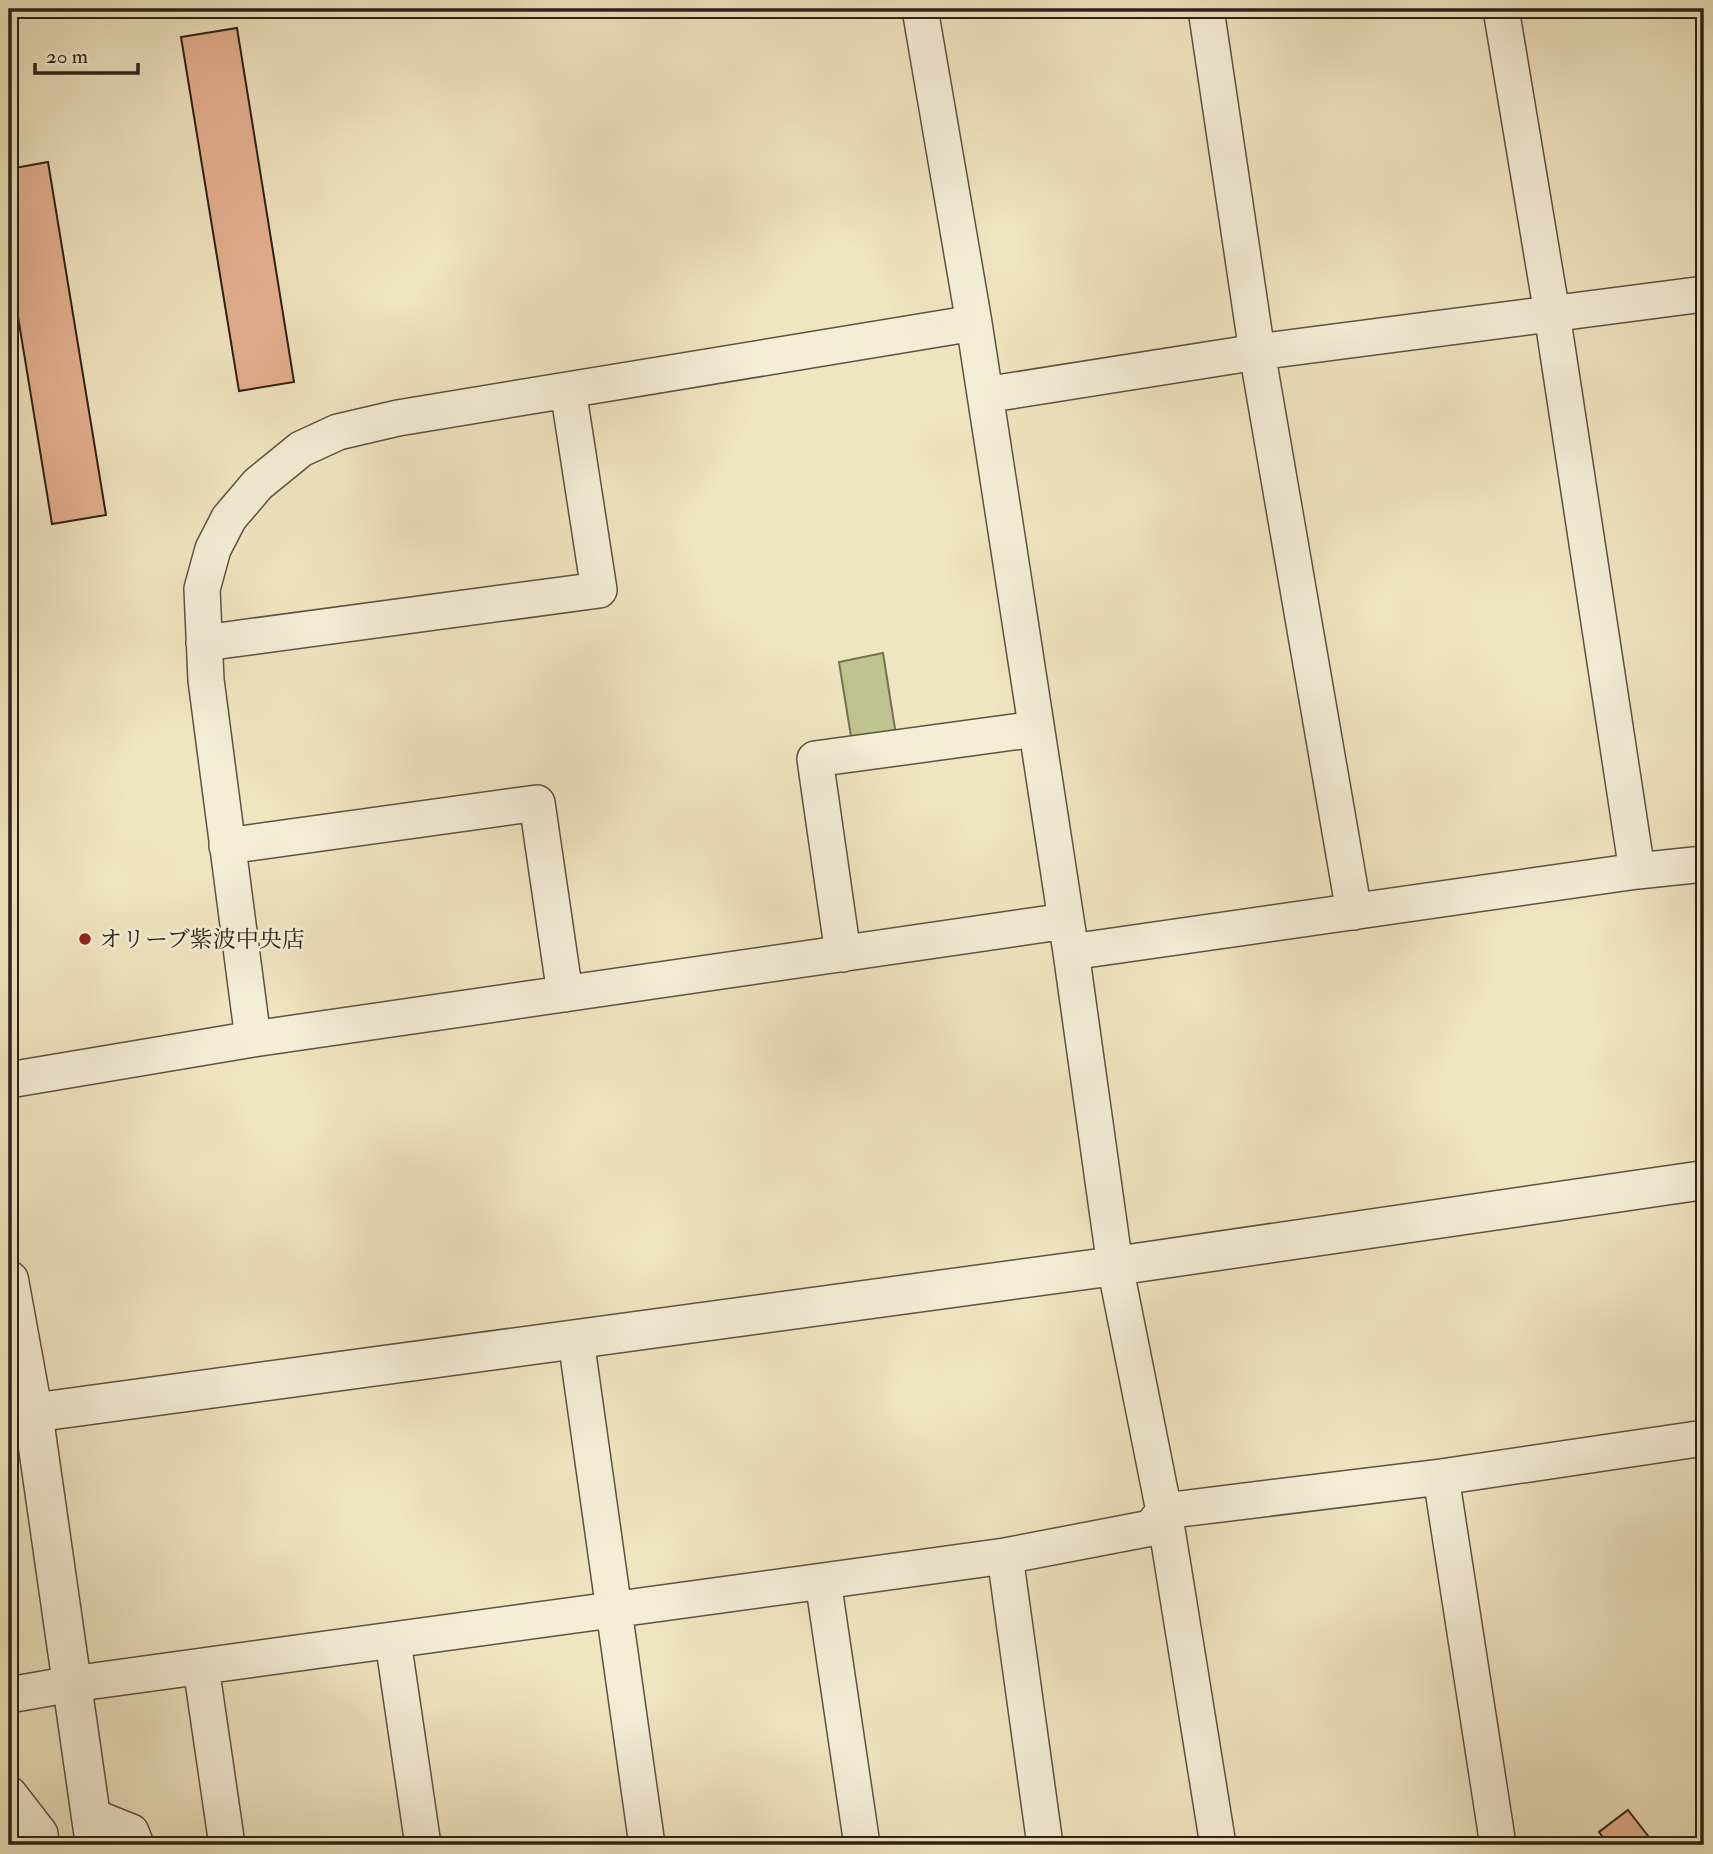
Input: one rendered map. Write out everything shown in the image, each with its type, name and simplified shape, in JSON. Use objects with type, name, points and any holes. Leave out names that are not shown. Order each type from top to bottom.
[{"type":"street","points":[[920,9],[974,323],[1069,937],[1115,1266],[1164,1511],[1218,1845]]},
{"type":"street","points":[[1206,9],[1256,352],[1354,912]]},
{"type":"street","points":[[1501,9],[1552,314],[1637,871]]},
{"type":"street","points":[[985,395],[1256,352],[1704,294]]},
{"type":"street","points":[[253,1040],[206,680],[202,589],[213,548],[229,518],[258,484],[301,449],[338,432],[568,390],[974,323]]},
{"type":"street","points":[[204,643],[598,590],[568,390]]},
{"type":"street","points":[[843,954],[815,759],[1036,729]]},
{"type":"street","points":[[227,846],[537,803],[565,994]]},
{"type":"street","points":[[9,1080],[253,1040],[843,954],[1354,912],[1637,871],[1704,864]]},
{"type":"street","points":[[21,1414],[1115,1266],[1704,1180]]},
{"type":"street","points":[[9,1280],[21,1414],[72,1684],[93,1831],[131,1832],[136,1845]]},
{"type":"street","points":[[576,1340],[647,1845]]},
{"type":"street","points":[[9,1695],[72,1684],[1005,1556],[1151,1528],[1164,1511],[1441,1477],[1704,1438]]},
{"type":"street","points":[[1441,1477],[1499,1845]]},
{"type":"street","points":[[1005,1556],[1045,1845]]},
{"type":"street","points":[[823,1581],[862,1845]]},
{"type":"street","points":[[393,1642],[423,1845]]},
{"type":"street","points":[[201,1667],[227,1845]]},
{"type":"street","points":[[9,1794],[40,1834],[41,1845]]},
{"type":"green space","points":[[883,653],[896,735],[852,743],[839,662]]},
{"type":"building","points":[[237,28],[294,382],[239,391],[181,37]]},
{"type":"building","points":[[48,162],[106,515],[52,524],[9,262],[9,169]]},
{"type":"building","points":[[1628,1810],[1655,1845],[1609,1845],[1599,1832]]},
{"type":"place","name":"オリーブ紫波中央店","points":[[85,939]]}]
